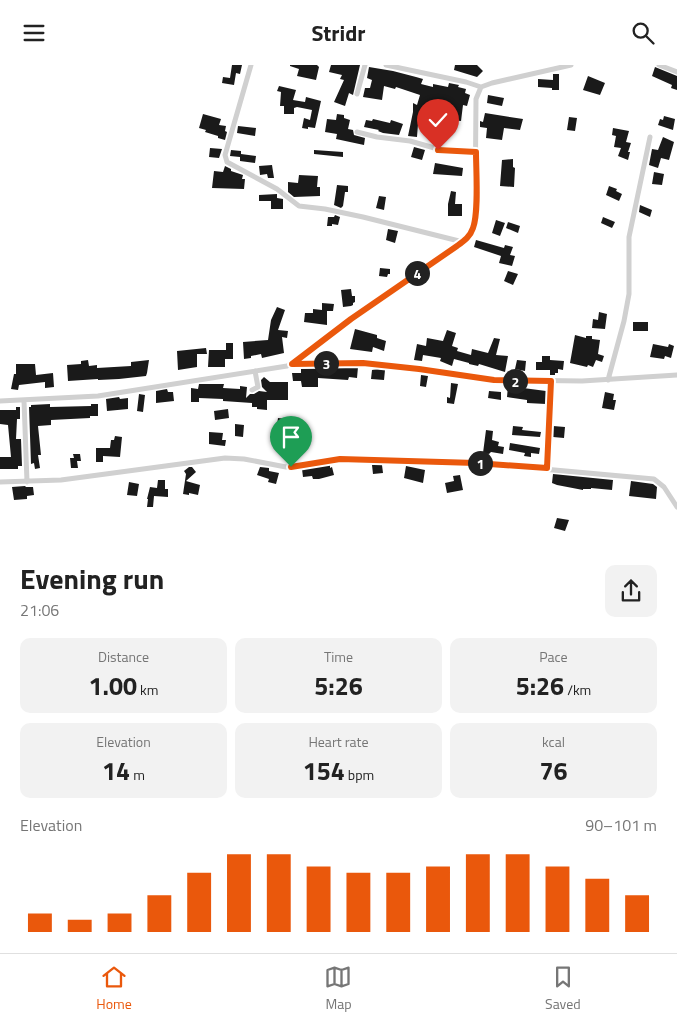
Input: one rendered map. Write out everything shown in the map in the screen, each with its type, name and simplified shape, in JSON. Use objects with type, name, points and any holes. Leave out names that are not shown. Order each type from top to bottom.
[{"type":"street","points":[[251,65],[225,155],[227,162],[277,189],[299,206],[311,209],[326,209],[363,217],[463,242]]},
{"type":"street","points":[[356,93],[365,65]]},
{"type":"street","points":[[386,65],[481,87],[570,65]]},
{"type":"street","points":[[659,65],[677,72]]},
{"type":"street","points":[[292,364],[351,319],[469,236],[475,220],[476,99],[481,87]]},
{"type":"street","points":[[357,133],[410,141],[445,151],[476,152]]},
{"type":"street","points":[[608,379],[624,321],[629,294],[629,237],[650,137]]},
{"type":"street","points":[[0,401],[98,396],[274,369],[292,364],[363,363],[494,380],[551,381],[677,375]]},
{"type":"street","points":[[252,390],[258,387],[255,371]]},
{"type":"street","points":[[547,468],[551,381]]},
{"type":"street","points":[[24,401],[27,482]]},
{"type":"street","points":[[0,482],[27,482],[112,474],[225,458],[244,459],[282,467],[340,459],[476,463],[654,479],[664,487],[677,507]]},
{"type":"building","points":[[232,65],[242,65],[240,74],[236,73],[234,85],[222,83],[223,77],[230,78]]},
{"type":"building","points":[[290,65],[317,65],[319,67],[316,80],[297,76],[299,69]]},
{"type":"building","points":[[331,65],[360,65],[353,95],[349,93],[345,106],[334,102],[344,80],[340,79],[342,75],[329,72]]},
{"type":"building","points":[[455,65],[477,65],[483,71],[477,77],[454,70]]},
{"type":"building","points":[[369,67],[423,79],[421,84],[433,87],[433,84],[448,87],[449,83],[466,89],[465,93],[470,95],[467,106],[463,105],[461,121],[439,119],[438,122],[433,121],[431,128],[418,124],[417,137],[408,136],[413,103],[417,105],[420,95],[396,87],[395,89],[384,86],[382,100],[363,97],[365,88],[370,88],[372,80],[367,78]]},
{"type":"building","points":[[655,67],[677,76],[677,90],[671,88],[672,85],[652,76]]},
{"type":"building","points":[[553,74],[559,74],[559,90],[538,87],[538,79],[553,80]]},
{"type":"building","points":[[588,76],[605,83],[600,95],[583,90]]},
{"type":"building","points":[[279,86],[296,90],[293,100],[305,102],[306,97],[321,101],[315,128],[302,128],[304,118],[310,120],[312,110],[297,107],[294,108],[294,114],[284,114],[284,106],[280,106],[281,92],[277,91]]},
{"type":"building","points":[[488,95],[504,98],[502,106],[487,103]]},
{"type":"building","points":[[485,113],[523,119],[520,130],[504,128],[502,140],[486,138],[487,128],[480,127],[480,121],[483,122]]},
{"type":"building","points":[[203,114],[221,119],[219,125],[226,126],[225,140],[199,128]]},
{"type":"building","points":[[337,114],[344,115],[344,118],[350,120],[348,129],[353,130],[354,135],[365,138],[364,145],[336,139],[337,134],[325,132],[327,119],[336,120]]},
{"type":"building","points":[[664,116],[675,119],[673,130],[658,125],[660,119],[663,120]]},
{"type":"building","points":[[569,117],[577,118],[575,131],[567,130]]},
{"type":"building","points":[[373,119],[390,123],[391,120],[403,124],[399,135],[383,133],[379,130],[364,127],[366,120],[372,121]]},
{"type":"building","points":[[238,126],[256,128],[255,136],[237,133]]},
{"type":"building","points":[[613,128],[629,131],[626,142],[631,143],[628,160],[618,156],[621,148],[614,147],[616,136],[612,135]]},
{"type":"building","points":[[663,137],[674,142],[669,160],[661,158],[658,168],[649,165],[652,149],[658,150]]},
{"type":"building","points":[[414,147],[425,150],[422,160],[411,157]]},
{"type":"building","points":[[210,148],[222,149],[219,158],[209,157]]},
{"type":"building","points":[[231,150],[241,151],[241,154],[256,156],[255,163],[240,161],[240,157],[230,156]]},
{"type":"building","points":[[314,150],[343,152],[343,157],[314,154]]},
{"type":"building","points":[[513,159],[513,167],[515,168],[514,187],[500,186],[502,160]]},
{"type":"building","points":[[435,163],[463,168],[462,176],[433,174]]},
{"type":"building","points":[[272,165],[274,178],[268,178],[267,174],[260,175],[259,166]]},
{"type":"building","points":[[225,166],[231,169],[231,171],[243,175],[242,179],[245,179],[244,189],[212,188],[214,171],[223,172]]},
{"type":"building","points":[[654,172],[664,174],[662,185],[652,184]]},
{"type":"building","points":[[299,175],[318,176],[317,187],[320,187],[320,196],[294,197],[288,192],[288,182],[298,183]]},
{"type":"building","points":[[337,185],[348,186],[348,192],[345,192],[341,208],[334,205]]},
{"type":"building","points":[[609,186],[617,189],[616,191],[622,194],[619,201],[606,195]]},
{"type":"building","points":[[451,191],[456,192],[455,204],[462,204],[462,216],[448,216]]},
{"type":"building","points":[[277,194],[277,198],[283,199],[283,209],[271,209],[271,201],[259,201],[259,195]]},
{"type":"building","points":[[379,196],[386,197],[384,210],[376,208]]},
{"type":"building","points":[[640,205],[652,210],[650,217],[639,212]]},
{"type":"building","points":[[335,215],[340,217],[338,225],[332,224],[332,226],[327,226],[328,217],[334,217]]},
{"type":"building","points":[[603,217],[615,222],[612,228],[601,223]]},
{"type":"building","points":[[496,220],[505,223],[500,236],[492,233]]},
{"type":"building","points":[[508,222],[520,226],[518,233],[506,228]]},
{"type":"building","points":[[388,229],[398,231],[395,243],[386,240]]},
{"type":"building","points":[[476,240],[504,248],[505,245],[513,247],[510,255],[515,256],[512,266],[499,263],[501,256],[474,247]]},
{"type":"building","points":[[380,268],[390,269],[390,274],[387,277],[379,276]]},
{"type":"building","points":[[508,271],[518,274],[513,285],[504,281]]},
{"type":"building","points":[[351,289],[352,296],[355,296],[355,302],[351,306],[343,307],[341,290]]},
{"type":"building","points":[[322,303],[334,304],[333,311],[327,311],[327,325],[304,322],[305,313],[313,313],[313,309],[322,310]]},
{"type":"building","points":[[277,307],[285,310],[278,330],[288,331],[287,338],[282,337],[284,353],[262,358],[261,354],[244,359],[243,342],[268,340],[271,320]]},
{"type":"building","points":[[599,312],[607,314],[605,329],[592,328],[593,319],[598,320]]},
{"type":"building","points":[[633,322],[648,322],[648,331],[633,331]]},
{"type":"building","points":[[355,329],[377,335],[377,338],[386,341],[384,351],[373,347],[372,352],[350,349]]},
{"type":"building","points":[[447,330],[456,333],[452,346],[458,348],[457,351],[471,355],[472,349],[488,353],[494,338],[500,339],[496,355],[508,356],[505,372],[454,359],[452,366],[440,361],[441,358],[423,355],[422,361],[414,360],[417,344],[426,346],[427,338],[443,341]]},
{"type":"building","points":[[575,335],[586,338],[586,336],[592,336],[592,339],[600,340],[598,354],[604,356],[602,362],[596,360],[593,367],[570,363]]},
{"type":"building","points":[[226,343],[233,343],[233,359],[225,359],[225,367],[208,367],[209,350],[226,350]]},
{"type":"building","points":[[653,344],[668,347],[669,344],[674,346],[671,358],[665,356],[664,359],[650,357]]},
{"type":"building","points":[[206,348],[207,354],[197,354],[197,367],[178,370],[177,351]]},
{"type":"building","points":[[542,356],[550,356],[550,360],[564,361],[563,370],[558,369],[558,373],[550,375],[550,370],[536,370],[536,362],[542,362]]},
{"type":"building","points":[[88,360],[89,366],[97,365],[97,368],[131,366],[131,362],[149,360],[146,376],[68,381],[67,365],[81,364],[81,361]]},
{"type":"building","points":[[517,360],[526,361],[525,371],[515,369]]},
{"type":"building","points":[[16,364],[35,364],[36,375],[53,373],[54,387],[45,388],[45,382],[19,385],[18,390],[11,389],[14,374],[16,374]]},
{"type":"building","points":[[358,367],[357,378],[349,377],[348,380],[318,378],[318,387],[302,387],[301,381],[293,381],[292,373],[301,373],[301,369]]},
{"type":"building","points":[[372,370],[385,370],[384,380],[371,379]]},
{"type":"building","points":[[421,375],[428,376],[426,387],[420,386]]},
{"type":"building","points":[[264,377],[270,382],[288,382],[288,400],[267,400],[267,410],[252,407],[252,403],[223,401],[223,399],[199,398],[199,402],[191,402],[191,388],[198,389],[199,384],[224,384],[223,388],[240,389],[240,386],[247,387],[246,398],[250,394],[259,391],[267,392],[262,387],[261,380]]},
{"type":"building","points":[[451,383],[458,384],[454,404],[447,403],[447,397],[450,398]]},
{"type":"building","points":[[508,386],[546,391],[546,404],[527,403],[527,400],[507,397]]},
{"type":"building","points":[[167,389],[168,392],[173,392],[174,401],[156,403],[156,391]]},
{"type":"building","points":[[489,391],[501,392],[501,400],[488,398]]},
{"type":"building","points":[[605,392],[614,394],[613,400],[616,400],[614,410],[602,408]]},
{"type":"building","points":[[139,394],[145,395],[143,412],[137,411]]},
{"type":"building","points":[[119,397],[120,399],[128,398],[128,409],[107,411],[106,399]]},
{"type":"building","points":[[50,404],[50,407],[91,406],[91,404],[98,404],[98,416],[51,420],[51,425],[38,426],[41,455],[38,455],[40,468],[35,469],[34,463],[31,464],[29,407],[31,405]]},
{"type":"building","points":[[16,407],[20,407],[16,439],[21,439],[22,466],[18,466],[18,469],[0,469],[0,457],[11,457],[8,425],[0,424],[0,410],[16,410]]},
{"type":"building","points":[[228,409],[229,418],[215,420],[214,411]]},
{"type":"building","points":[[278,418],[293,420],[292,427],[277,425]]},
{"type":"building","points":[[235,424],[244,425],[243,437],[235,436]]},
{"type":"building","points":[[513,426],[523,427],[522,430],[541,432],[540,437],[512,435]]},
{"type":"building","points":[[553,426],[565,427],[564,438],[553,437]]},
{"type":"building","points":[[486,430],[493,431],[492,440],[499,442],[498,446],[504,447],[503,454],[483,453]]},
{"type":"building","points":[[209,432],[223,433],[222,440],[226,440],[225,446],[209,444]]},
{"type":"building","points":[[115,436],[122,437],[120,457],[103,456],[103,462],[96,462],[96,448],[110,448],[111,440],[114,440]]},
{"type":"building","points":[[510,443],[540,448],[539,454],[531,453],[531,457],[524,456],[525,453],[509,450]]},
{"type":"building","points":[[73,454],[80,454],[81,461],[77,461],[78,468],[71,468],[70,458],[74,458]]},
{"type":"building","points":[[330,465],[334,475],[319,479],[313,479],[312,476],[303,477],[302,469]]},
{"type":"building","points":[[372,465],[382,465],[383,473],[373,474]]},
{"type":"building","points":[[406,466],[425,470],[423,483],[404,478]]},
{"type":"building","points":[[192,467],[196,472],[186,481],[200,485],[198,495],[183,494],[186,474],[184,471]]},
{"type":"building","points":[[260,467],[269,468],[269,471],[279,473],[276,484],[268,482],[269,479],[257,475]]},
{"type":"building","points":[[553,474],[613,480],[612,490],[591,488],[583,490],[557,485],[552,483]]},
{"type":"building","points":[[460,475],[463,490],[447,493],[445,483],[454,481],[453,476]]},
{"type":"building","points":[[158,480],[165,480],[165,489],[168,489],[168,497],[154,496],[153,507],[147,507],[150,487],[157,488]]},
{"type":"building","points":[[631,481],[653,484],[657,487],[656,499],[629,496]]},
{"type":"building","points":[[129,482],[139,484],[137,496],[127,495]]},
{"type":"building","points":[[12,487],[33,487],[34,495],[27,496],[27,499],[14,500]]},
{"type":"building","points":[[557,518],[569,520],[565,531],[554,528]]},
{"type":"route","points":[[291,467],[317,461],[371,459],[547,468],[551,381],[494,380],[363,363],[292,364],[351,319],[469,236],[473,228],[475,215],[476,152],[438,150]]}]
